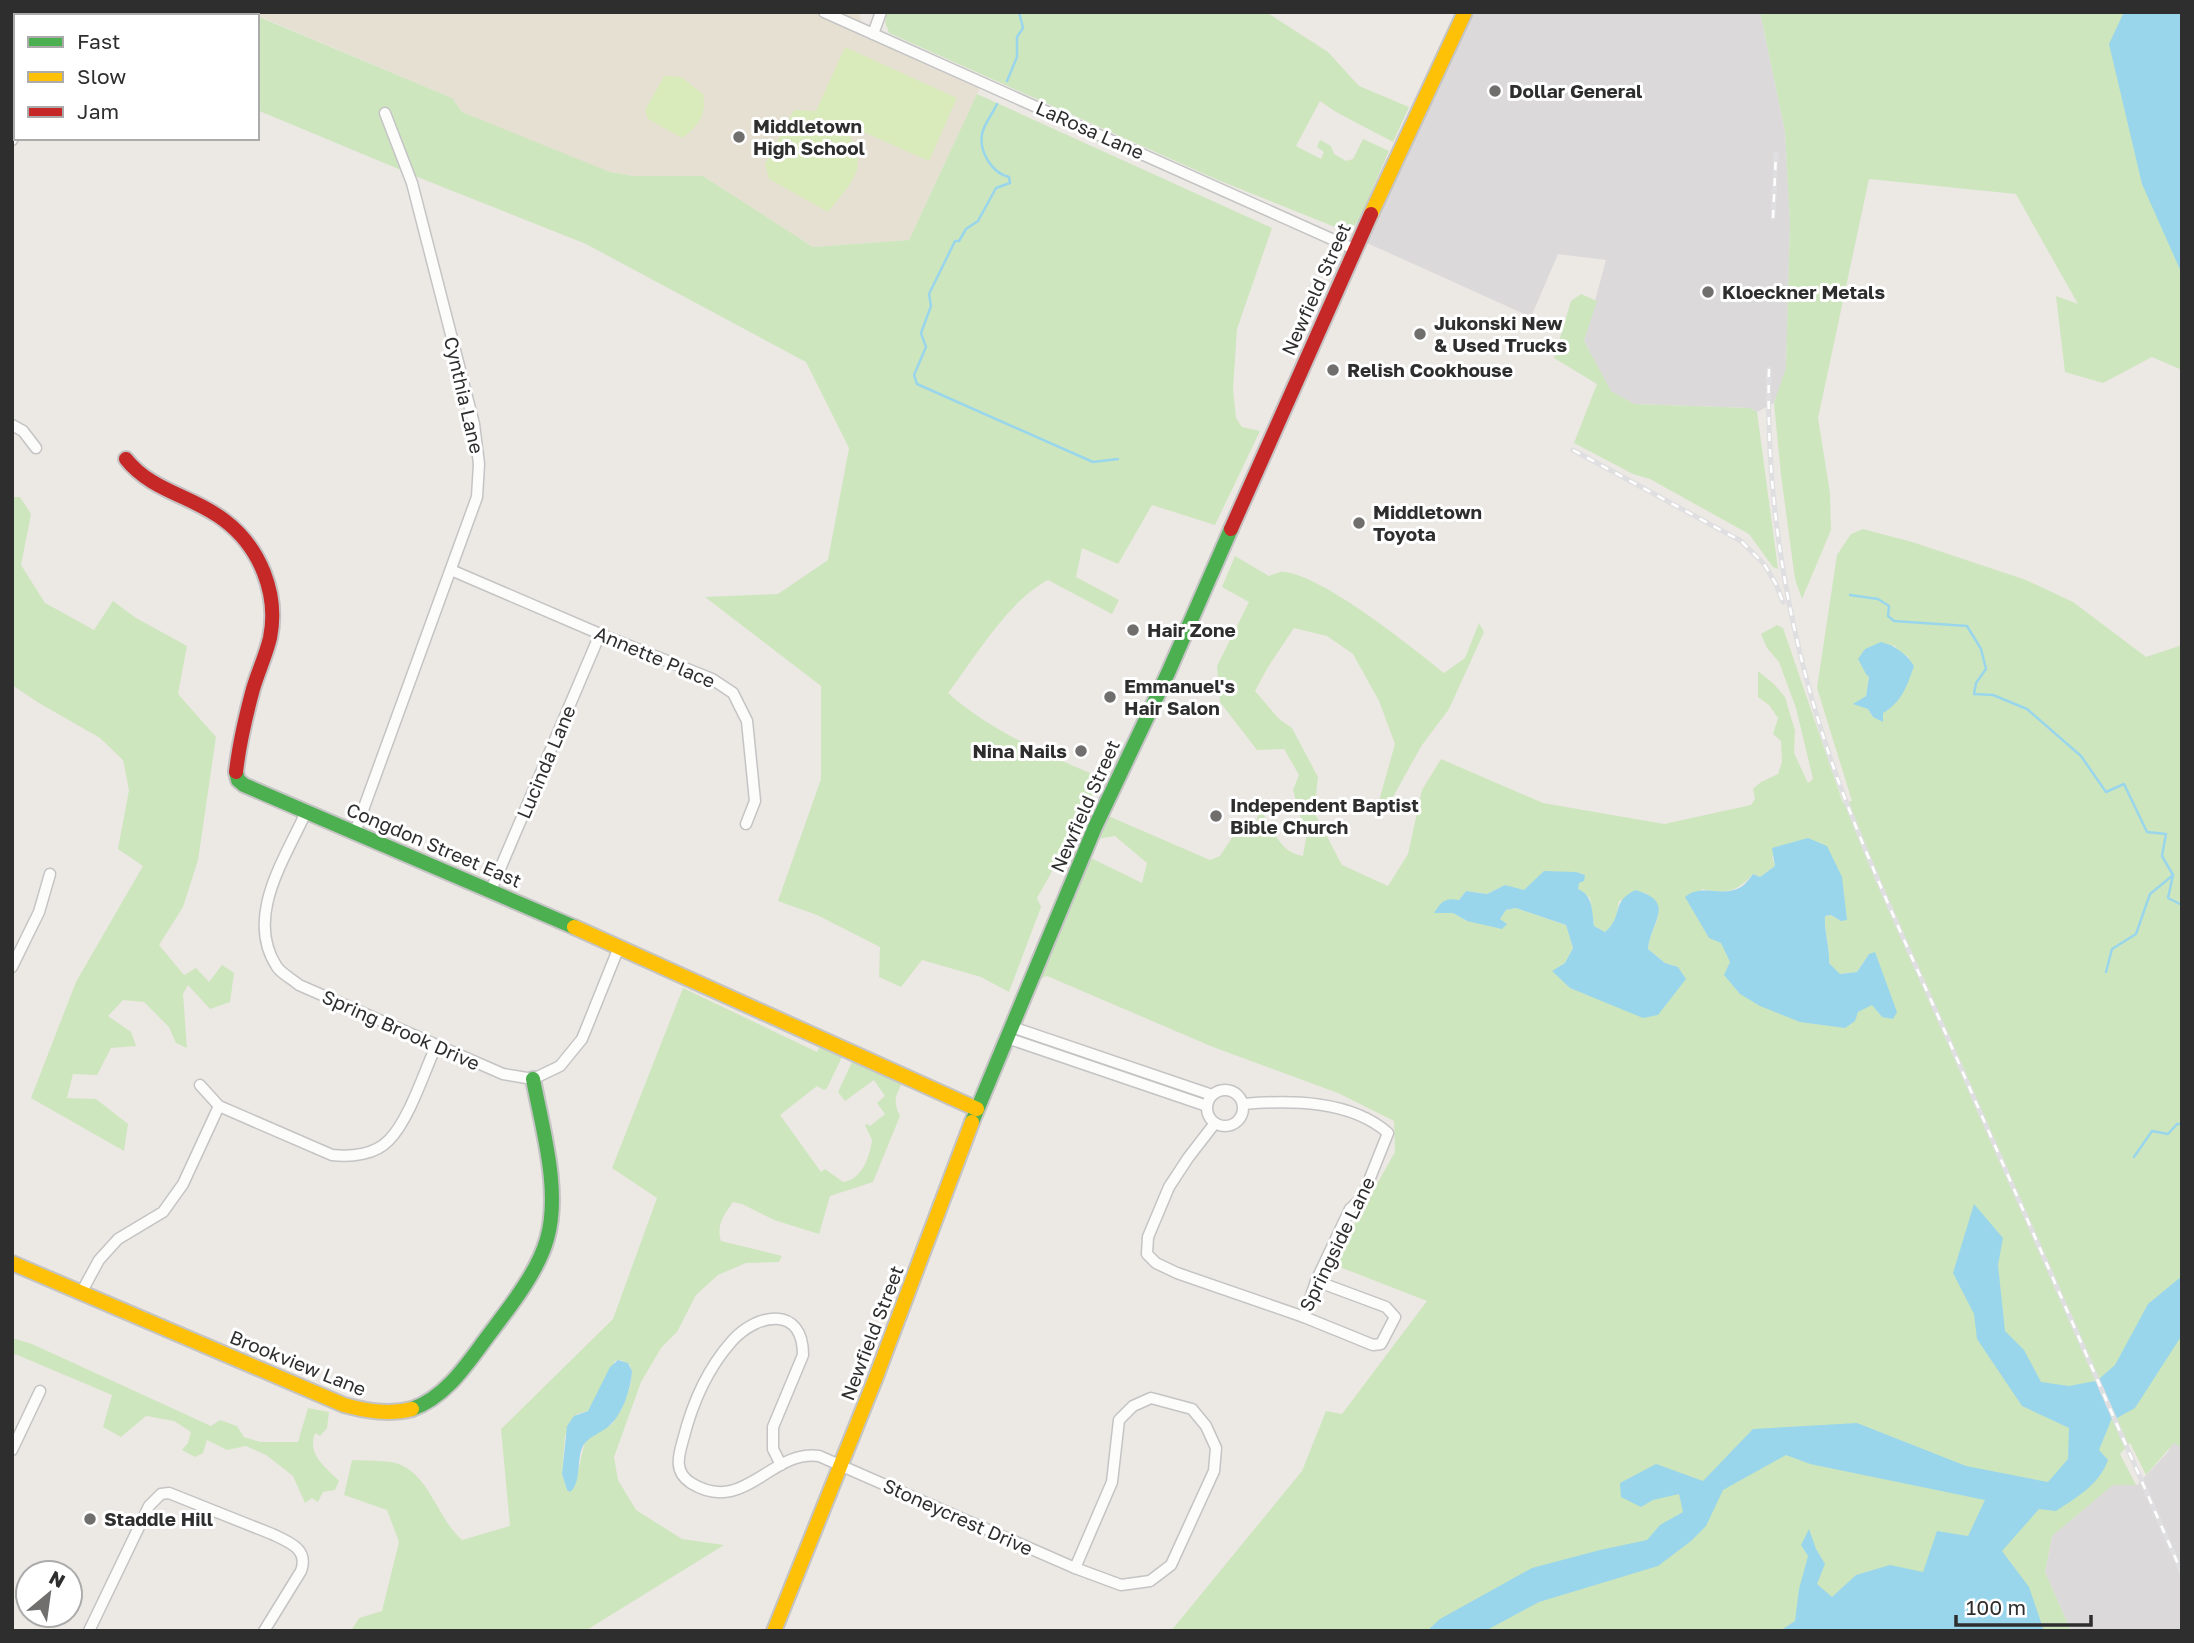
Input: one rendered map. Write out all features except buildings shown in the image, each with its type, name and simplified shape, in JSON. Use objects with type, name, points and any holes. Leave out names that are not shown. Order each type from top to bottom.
[{"type":"street","name":"LaRosa Lane","points":[[824,12],[1354,249]]},
{"type":"street","points":[[873,34],[881,12]]},
{"type":"street","name":"Newfield Street","points":[[774,1631],[841,1465],[977,1109],[1095,827],[1173,662],[1354,249],[1465,12]]},
{"type":"street","name":"Cynthia Lane","points":[[355,832],[477,497],[479,464],[474,424],[412,183],[385,113]]},
{"type":"street","points":[[12,425],[23,431],[36,448]]},
{"type":"street","name":"Congdon Street East","points":[[126,459],[144,479],[196,502],[229,523],[253,551],[269,584],[272,619],[270,637],[251,696],[236,771],[244,785],[491,890],[977,1109]]},
{"type":"street","name":"Annette Place","points":[[451,570],[712,679],[733,693],[747,721],[755,801],[746,824]]},
{"type":"street","name":"Lucinda Lane","points":[[491,890],[600,634]]},
{"type":"street","name":"Spring Brook Drive","points":[[306,812],[272,888],[264,915],[267,943],[279,970],[299,985],[503,1074],[533,1079]]},
{"type":"street","points":[[12,967],[39,912],[50,874]]},
{"type":"street","points":[[533,1079],[561,1066],[582,1039],[619,947]]},
{"type":"street","points":[[1009,1032],[1207,1106]]},
{"type":"street","name":"Springside Lane","points":[[1009,1032],[1212,1095],[1222,1090],[1231,1090],[1244,1104],[1283,1101],[1334,1107],[1378,1125],[1388,1133],[1362,1198],[1350,1209],[1316,1281],[1304,1317],[1177,1273],[1156,1263],[1147,1254],[1149,1237],[1169,1187],[1215,1123]]},
{"type":"street","points":[[200,1085],[219,1105],[332,1155],[351,1157],[369,1152],[388,1142],[401,1123],[436,1045]]},
{"type":"street","name":"Brookview Lane","points":[[12,1264],[344,1405],[373,1414],[402,1412],[434,1400],[457,1376],[533,1270],[548,1240],[552,1189],[533,1079]]},
{"type":"street","points":[[1212,1095],[1207,1106],[1209,1116],[1215,1123],[1224,1126],[1234,1125],[1241,1118],[1244,1104]]},
{"type":"street","points":[[81,1293],[99,1260],[118,1239],[163,1212],[183,1184],[219,1105]]},
{"type":"street","points":[[1304,1317],[1373,1345],[1381,1343],[1395,1317],[1386,1307],[1316,1281]]},
{"type":"street","name":"Stoneycrest Drive","points":[[781,1465],[773,1449],[773,1427],[803,1355],[803,1342],[792,1324],[778,1318],[765,1318],[734,1339],[715,1364],[688,1420],[678,1459],[679,1470],[686,1479],[698,1487],[715,1492],[734,1491],[746,1487],[800,1455],[810,1455],[841,1465],[1075,1568],[1121,1585],[1150,1581],[1171,1565],[1214,1472],[1216,1448],[1206,1426],[1192,1409],[1151,1398],[1133,1406],[1119,1420],[1112,1482],[1075,1568]]},
{"type":"street","points":[[12,1450],[40,1391]]},
{"type":"street","points":[[89,1631],[149,1506],[161,1494],[169,1493],[288,1541],[300,1551],[304,1563],[301,1571],[264,1631]]},
{"type":"shaded area","name":"Middletown High School","points":[[249,12],[859,12],[865,36],[980,88],[909,240],[813,247],[703,176],[633,176],[580,162],[462,112],[452,98]]},
{"type":"shaded area","points":[[1466,12],[1760,12],[1785,131],[1790,223],[1786,369],[1774,403],[1757,412],[1750,408],[1634,404],[1611,391],[1584,341],[1606,260],[1558,254],[1531,317],[1367,243]]},
{"type":"shaded area","points":[[2182,1429],[2182,1631],[2071,1631],[2045,1572],[2052,1536],[2113,1485],[2137,1485],[2167,1453]]},
{"type":"green space","points":[[43,12],[252,14],[46,14]]},
{"type":"green space","points":[[887,12],[1266,12],[1328,52],[1359,86],[1409,107],[1393,142],[1320,101],[1296,146],[1321,159],[1324,152],[1317,147],[1320,140],[1331,146],[1334,154],[1346,161],[1353,159],[1363,139],[1389,151],[1359,220],[1351,230],[1345,231],[1218,180],[889,33],[885,22]]},
{"type":"green space","points":[[1760,12],[2182,12],[2182,370],[2152,357],[2103,383],[2065,372],[2056,296],[2078,304],[2016,194],[1869,179],[1818,418],[1830,493],[1831,530],[1802,599],[1795,579],[1774,403],[1786,368],[1790,223],[1785,131]]},
{"type":"green space","points":[[259,17],[452,98],[462,112],[610,172],[633,176],[703,176],[813,247],[909,240],[977,94],[1272,228],[1237,329],[1233,389],[1236,418],[1242,427],[1260,431],[1215,525],[1152,505],[1118,564],[1082,548],[1076,577],[1119,600],[1112,614],[1048,580],[1033,589],[1006,615],[948,693],[1001,731],[1099,777],[1091,802],[1037,898],[1041,907],[1009,992],[981,977],[922,960],[901,987],[879,977],[880,947],[817,915],[778,901],[821,779],[821,686],[705,597],[778,594],[828,560],[849,448],[806,362],[586,244],[259,111]]},
{"type":"green space","points":[[845,47],[957,98],[929,161],[843,123],[856,150],[857,170],[847,189],[828,212],[769,179],[765,164],[794,110],[816,111]]},
{"type":"green space","points":[[664,76],[681,77],[703,94],[703,114],[693,129],[682,138],[648,119],[645,110]]},
{"type":"green space","points":[[1581,294],[1597,301],[1584,341],[1611,391],[1634,404],[1750,408],[1757,412],[1778,569],[1773,567],[1749,534],[1650,479],[1633,474],[1574,443],[1597,384],[1554,358],[1571,301]]},
{"type":"green space","points":[[12,497],[20,497],[31,514],[21,565],[45,603],[94,630],[113,601],[136,618],[187,646],[178,694],[216,737],[198,860],[183,907],[159,945],[184,975],[196,968],[209,982],[222,965],[234,973],[230,1002],[210,1009],[188,985],[183,994],[187,1048],[176,1043],[169,1027],[144,1002],[123,1000],[108,1016],[131,1032],[136,1046],[111,1048],[97,1075],[73,1074],[67,1098],[96,1099],[128,1124],[124,1151],[31,1098],[76,982],[143,866],[118,849],[129,790],[123,760],[100,738],[12,685]]},
{"type":"green space","points":[[1863,529],[1912,542],[2026,580],[2073,602],[2146,657],[2182,645],[2182,1448],[2174,1443],[2146,1475],[2130,1443],[2120,1454],[2136,1485],[2113,1485],[2052,1536],[2045,1572],[2071,1631],[1171,1631],[1302,1471],[1326,1411],[1342,1414],[1427,1301],[1332,1264],[1395,1152],[1394,1121],[1338,1093],[1213,1047],[1047,976],[1039,979],[1089,857],[1142,883],[1147,863],[1115,836],[1097,839],[1106,815],[1210,860],[1220,856],[1233,836],[1245,837],[1254,834],[1259,809],[1282,844],[1294,854],[1303,856],[1306,838],[1293,790],[1299,775],[1284,749],[1257,750],[1220,702],[1217,666],[1249,602],[1222,587],[1235,556],[1269,576],[1284,572],[1321,585],[1366,614],[1444,673],[1465,658],[1479,623],[1484,632],[1449,709],[1422,745],[1389,804],[1378,818],[1375,815],[1395,744],[1379,701],[1353,654],[1327,636],[1294,628],[1255,691],[1279,719],[1292,728],[1318,777],[1314,812],[1342,865],[1388,886],[1408,854],[1422,790],[1441,759],[1543,803],[1664,824],[1751,805],[1755,799],[1753,789],[1778,774],[1782,762],[1781,741],[1773,734],[1778,718],[1769,705],[1758,697],[1758,671],[1785,697],[1795,731],[1794,753],[1808,783],[1813,779],[1796,708],[1779,662],[1767,648],[1761,634],[1777,625],[1783,628],[1843,803],[1852,801],[1817,688],[1837,555],[1851,534]],"holes":[[[1894,645],[1899,652],[1909,657],[1883,713],[1873,717],[1868,709],[1854,704],[1866,696],[1869,676]],[[1772,856],[1841,921],[1831,915],[1825,916],[1829,963],[1839,974],[1857,972],[1869,954],[1882,1017],[1872,1004],[1858,1012],[1730,962],[1701,889],[1730,890],[1741,885],[1753,874],[1760,877],[1775,866]],[[1579,883],[1577,889],[1590,898],[1594,926],[1605,932],[1615,923],[1619,901],[1646,893],[1657,907],[1658,914],[1648,949],[1665,963],[1678,967],[1570,988],[1553,971],[1565,963],[1573,948],[1566,925],[1516,908],[1506,910],[1500,919],[1467,921],[1453,913],[1435,913],[1459,900],[1466,891],[1487,894],[1505,885],[1524,891]]]},
{"type":"green space","points":[[683,988],[817,1052],[821,1044],[841,1053],[842,1057],[827,1088],[824,1090],[817,1086],[780,1115],[821,1172],[825,1169],[843,1182],[855,1177],[867,1160],[872,1140],[865,1125],[870,1126],[885,1114],[877,1103],[885,1096],[874,1080],[845,1101],[838,1092],[852,1062],[854,1060],[904,1080],[896,1098],[900,1116],[873,1182],[830,1196],[819,1234],[774,1220],[733,1202],[720,1225],[721,1241],[782,1256],[779,1262],[746,1263],[718,1275],[696,1295],[677,1332],[661,1348],[641,1382],[614,1457],[618,1480],[636,1510],[682,1539],[724,1545],[585,1631],[351,1631],[359,1618],[382,1611],[399,1542],[387,1510],[344,1495],[352,1460],[391,1462],[408,1469],[425,1486],[453,1531],[462,1540],[510,1526],[501,1429],[613,1319],[657,1198],[612,1168]],"holes":[[[621,1360],[630,1365],[630,1387],[621,1410],[612,1424],[589,1438],[584,1445],[577,1476],[567,1490],[562,1474],[565,1436],[577,1414],[588,1411],[615,1361]]]},
{"type":"green space","points":[[12,1338],[32,1344],[211,1426],[220,1420],[237,1426],[244,1437],[260,1442],[298,1442],[308,1408],[329,1412],[327,1428],[320,1436],[315,1433],[313,1448],[319,1460],[339,1481],[335,1490],[323,1492],[318,1502],[312,1498],[305,1503],[293,1476],[266,1455],[246,1446],[227,1450],[207,1440],[203,1453],[195,1457],[182,1450],[188,1443],[191,1432],[174,1421],[146,1416],[121,1437],[103,1427],[112,1395],[15,1354],[12,1358]]},
{"type":"water","points":[[2124,12],[2182,12],[2182,274],[2142,184],[2109,44]]},
{"type":"water","points":[[1881,642],[1900,651],[1914,666],[1899,699],[1883,713],[1883,722],[1873,717],[1868,709],[1853,704],[1866,696],[1869,677],[1858,659],[1865,649]]},
{"type":"water","points":[[1808,838],[1827,846],[1842,877],[1847,920],[1825,916],[1829,963],[1840,974],[1857,972],[1869,954],[1875,952],[1897,1012],[1893,1019],[1882,1017],[1872,1005],[1858,1012],[1855,1021],[1845,1028],[1800,1022],[1760,1006],[1740,994],[1724,975],[1730,962],[1721,943],[1709,938],[1685,897],[1698,891],[1726,891],[1741,887],[1753,874],[1760,877],[1775,866],[1772,848]]},
{"type":"water","points":[[1544,871],[1576,872],[1585,875],[1578,889],[1589,899],[1594,926],[1605,932],[1614,921],[1622,900],[1627,895],[1635,890],[1655,900],[1659,907],[1658,914],[1648,949],[1665,963],[1678,967],[1686,979],[1658,1015],[1643,1018],[1570,988],[1552,971],[1565,963],[1573,948],[1566,925],[1516,908],[1506,910],[1500,919],[1507,924],[1502,929],[1467,921],[1453,913],[1434,913],[1444,901],[1459,900],[1466,891],[1487,894],[1505,885],[1524,890]]},
{"type":"water","points":[[1974,1204],[2003,1238],[1998,1265],[2005,1331],[2024,1350],[2041,1382],[2069,1386],[2100,1382],[2099,1379],[2115,1365],[2148,1304],[2182,1276],[2182,1335],[2135,1408],[2112,1418],[2099,1450],[2108,1460],[2099,1477],[2086,1490],[2056,1511],[2039,1509],[2002,1551],[2029,1587],[2044,1631],[1780,1631],[1795,1621],[1799,1589],[1808,1556],[1801,1545],[1809,1529],[1825,1564],[1817,1584],[1832,1597],[1856,1575],[1890,1565],[1923,1572],[1937,1531],[1968,1536],[1985,1500],[1810,1464],[1786,1455],[1723,1490],[1706,1526],[1658,1566],[1539,1602],[1485,1631],[1427,1631],[1440,1619],[1532,1568],[1647,1540],[1660,1525],[1683,1512],[1679,1494],[1653,1500],[1641,1507],[1621,1497],[1620,1483],[1656,1464],[1703,1481],[1753,1429],[1857,1423],[1966,1466],[2048,1482],[2068,1459],[2069,1428],[2022,1406],[1977,1339],[1974,1314],[1953,1273]]},
{"type":"water","points":[[618,1360],[628,1363],[632,1371],[625,1400],[614,1421],[583,1446],[578,1477],[570,1492],[562,1474],[567,1426],[574,1416],[588,1411],[610,1367]]},
{"type":"waterway","points":[[1007,81],[1017,57],[1017,37],[1023,28],[1019,12]]},
{"type":"waterway","points":[[997,104],[983,130],[983,148],[988,161],[997,171],[1009,177],[1010,183],[996,188],[978,221],[966,229],[959,241],[955,241],[929,294],[931,306],[921,333],[926,347],[914,375],[917,384],[1093,462],[1118,459]]},
{"type":"waterway","points":[[1850,595],[1878,599],[1889,606],[1888,616],[1894,621],[1967,626],[1981,649],[1986,669],[1976,683],[1974,694],[1993,695],[2027,709],[2081,756],[2106,792],[2124,784],[2147,832],[2166,834],[2162,856],[2173,875],[2168,898],[2182,905]]},
{"type":"waterway","points":[[2106,972],[2112,949],[2136,934],[2150,894],[2172,876]]},
{"type":"waterway","points":[[2134,1157],[2152,1131],[2168,1134],[2177,1124],[2182,1124]]},
{"type":"railway","points":[[1773,218],[1776,154]]},
{"type":"railway","points":[[1769,369],[1771,473],[1784,578],[1807,680],[1838,780],[1884,894],[2182,1573]]},
{"type":"railway","points":[[1573,450],[1741,541],[1764,564],[1783,602]]},
{"type":"traffic: fast","points":[[972,1122],[1095,827],[1168,673],[1231,529]]},
{"type":"traffic: fast","points":[[236,772],[238,780],[244,785],[574,927]]},
{"type":"traffic: fast","points":[[412,1409],[433,1398],[460,1373],[519,1294],[542,1253],[551,1220],[551,1180],[533,1079]]},
{"type":"traffic: slow","points":[[1371,214],[1465,12]]},
{"type":"traffic: slow","points":[[574,927],[977,1109]]},
{"type":"traffic: slow","points":[[774,1631],[876,1377],[972,1122]]},
{"type":"traffic: slow","points":[[12,1263],[344,1405],[378,1412],[412,1409]]},
{"type":"traffic: jam","points":[[1231,529],[1371,214]]},
{"type":"traffic: jam","points":[[126,459],[148,479],[224,520],[248,544],[264,573],[272,605],[270,638],[250,699],[236,772]]},
{"type":"place","name":"Dollar General","points":[[1495,91]]},
{"type":"place","name":"Middletown High School","points":[[739,137]]},
{"type":"place","name":"Kloeckner Metals","points":[[1708,292]]},
{"type":"place","name":"Jukonski New & Used Trucks","points":[[1420,334]]},
{"type":"place","name":"Relish Cookhouse","points":[[1333,370]]},
{"type":"place","name":"Middletown Toyota","points":[[1359,523]]},
{"type":"place","name":"Hair Zone","points":[[1133,630]]},
{"type":"place","name":"Emmanuel's Hair Salon","points":[[1110,697]]},
{"type":"place","name":"Nina Nails","points":[[1081,751]]},
{"type":"place","name":"Independent Baptist Bible Church","points":[[1216,816]]},
{"type":"place","name":"Staddle Hill","points":[[90,1519]]}]
